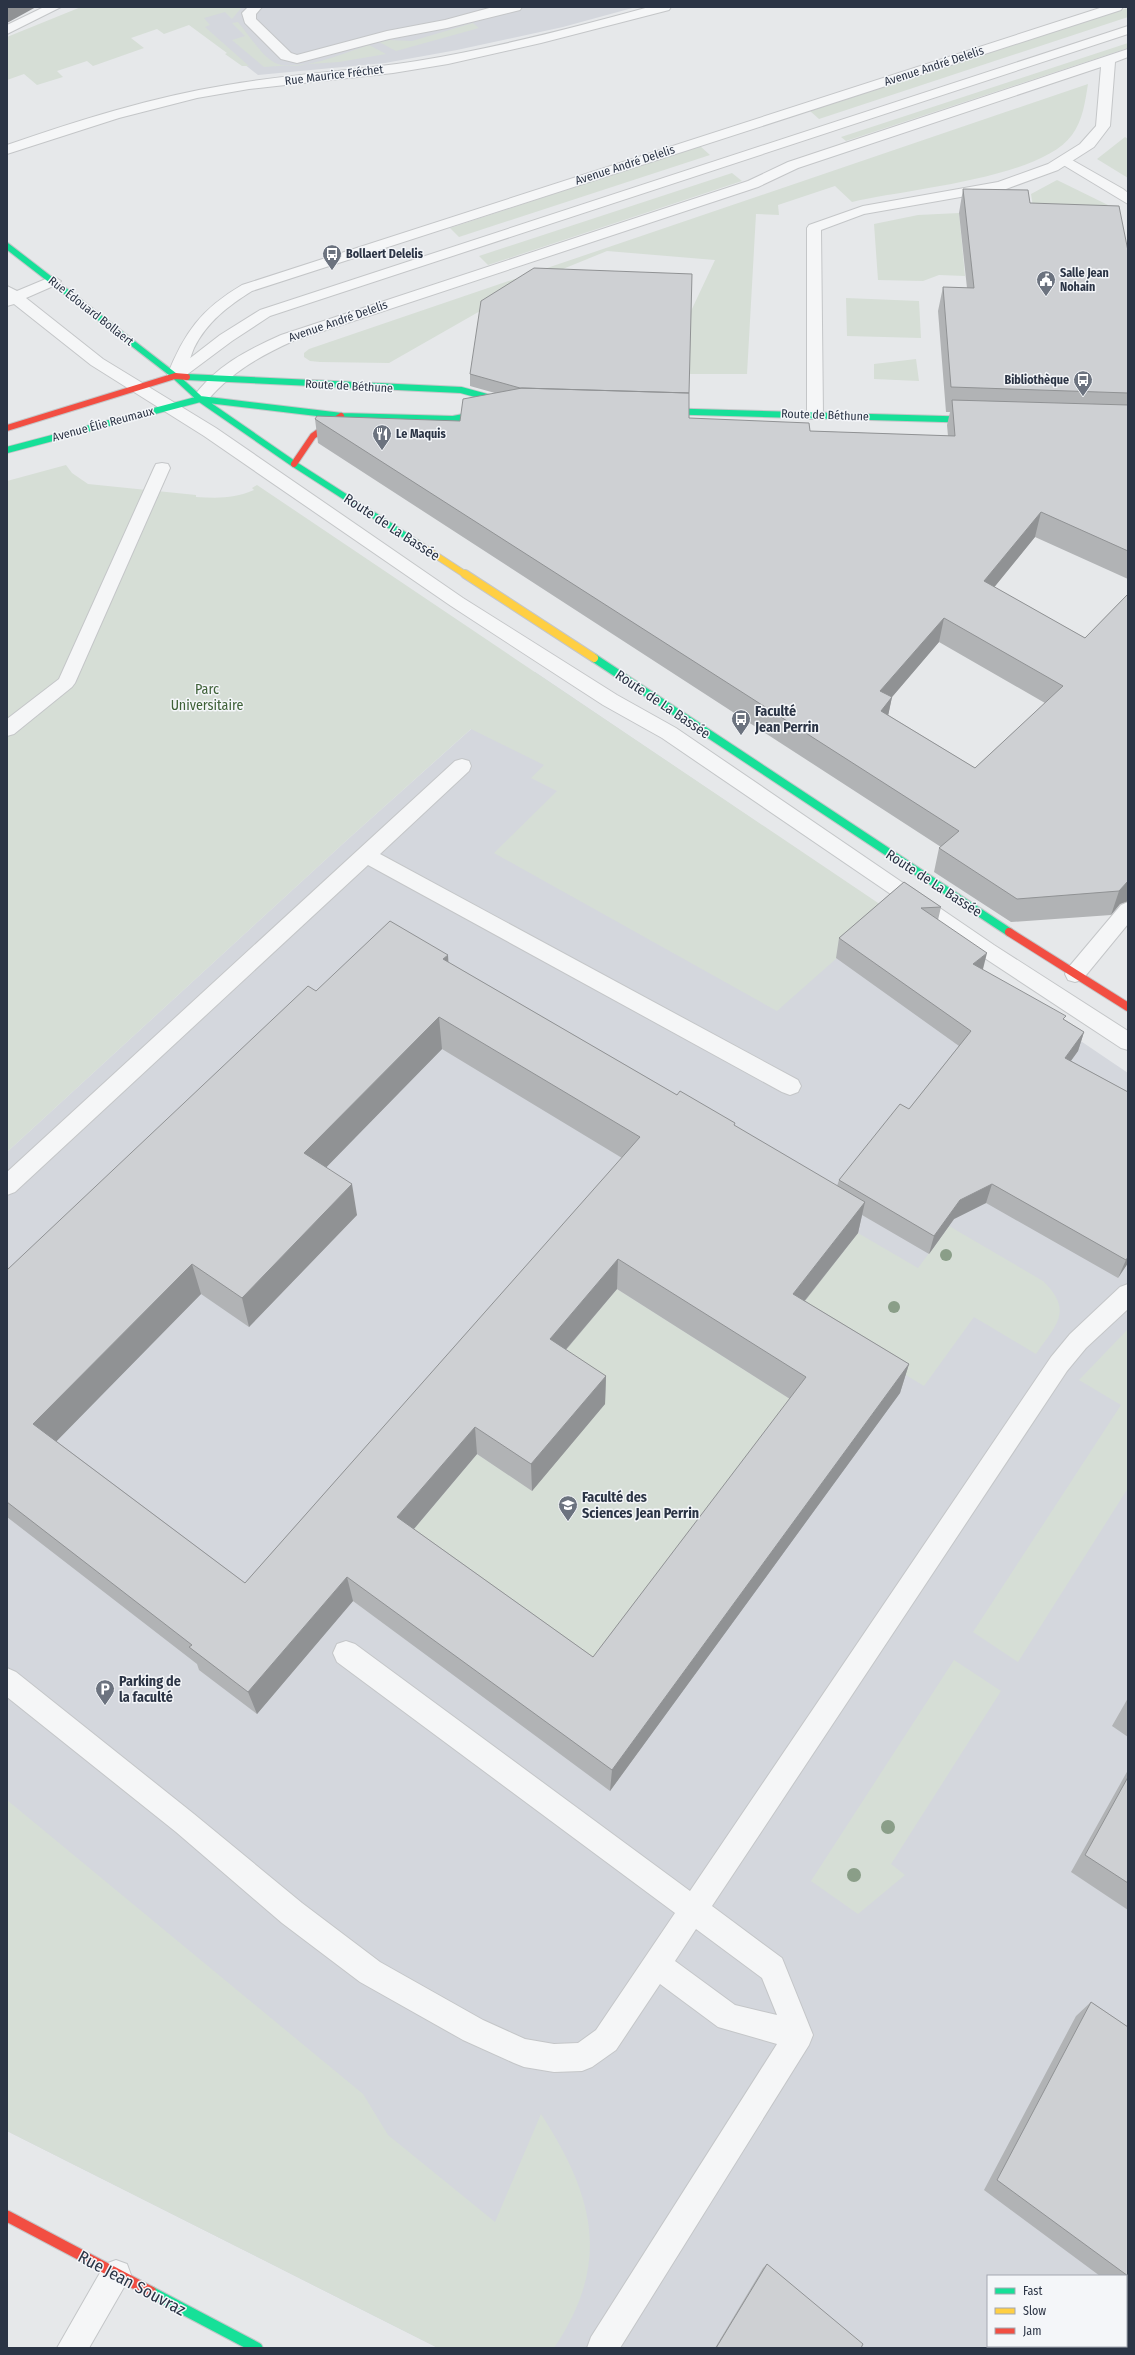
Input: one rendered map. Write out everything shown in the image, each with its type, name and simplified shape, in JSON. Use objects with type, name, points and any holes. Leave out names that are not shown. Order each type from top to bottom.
[{"type":"main road","name":"Rue Édouard Bollaert","points":[[7,246],[175,376],[200,399]]},
{"type":"main road","name":"Route de Béthune","points":[[175,376],[461,390],[522,406],[453,419],[342,416],[200,399]]},
{"type":"main road","name":"Avenue Élie Reumaux","points":[[7,428],[85,406],[175,376]]},
{"type":"main road","name":"Avenue Élie Reumaux","points":[[7,450],[200,399]]},
{"type":"main road","name":"Route de La Bassée","points":[[200,399],[294,464],[611,669],[738,754],[1075,974],[1128,1007]]},
{"type":"main road","name":"Route de Béthune","points":[[649,410],[990,420]]},
{"type":"main road","points":[[294,464],[307,440],[323,426],[342,416]]},
{"type":"main road","name":"Rue Jean Souvraz","points":[[7,2216],[116,2275],[257,2348]]},
{"type":"street","points":[[7,30],[54,7]]},
{"type":"street","points":[[255,7],[249,13],[250,20],[286,56],[297,59],[313,56],[387,35],[447,24],[496,10],[515,7]]},
{"type":"street","name":"Rue Maurice Fréchet","points":[[7,150],[90,120],[167,100],[227,88],[416,66],[591,28],[664,7]]},
{"type":"street","name":"Avenue André Delelis","points":[[175,376],[194,332],[216,309],[247,288],[1116,7]]},
{"type":"street","points":[[175,376],[226,338],[265,313],[1128,30]]},
{"type":"street","name":"Avenue André Delelis","points":[[200,399],[216,378],[244,358],[287,338],[753,184],[793,165],[1128,54]]},
{"type":"street","points":[[815,415],[814,228],[861,211],[976,192],[1017,182],[1065,160],[1090,143],[1104,125],[1105,81],[1108,60]]},
{"type":"street","points":[[1065,160],[1118,192],[1128,200]]},
{"type":"street","points":[[10,296],[53,281]]},
{"type":"street","points":[[10,296],[97,362],[139,387],[261,467],[457,602],[610,700],[669,733],[981,946],[1128,1042]]},
{"type":"street","points":[[7,729],[66,683],[162,468]]},
{"type":"street","points":[[7,1186],[462,766]]},
{"type":"street","points":[[366,855],[790,1086]]},
{"type":"street","points":[[1075,974],[1128,910]]},
{"type":"street","points":[[7,1681],[185,1823],[292,1913],[370,1972],[473,2030],[524,2053],[554,2058],[582,2058],[606,2040],[1059,1364],[1078,1341],[1128,1294]]},
{"type":"street","points":[[346,1653],[772,1968],[799,2035]]},
{"type":"street","points":[[657,1964],[728,2017],[799,2035]]},
{"type":"street","points":[[602,2348],[799,2035]]},
{"type":"street","points":[[72,2348],[116,2275]]},
{"type":"shaded area","points":[[204,7],[636,7],[563,27],[457,50],[385,63],[258,75],[181,14]]},
{"type":"shaded area","name":"Faculté des Sciences Jean Perrin","points":[[535,672],[1128,1073],[1128,2348],[438,2348],[7,2131],[7,1152],[347,840]]},
{"type":"green space","points":[[81,7],[242,7],[232,19],[225,12],[204,18],[210,25],[205,27],[249,66],[242,66],[189,25],[164,34],[157,29],[131,38],[144,48],[93,66],[87,61],[57,71],[63,77],[37,85],[24,74],[7,80],[7,37]]},
{"type":"green space","points":[[1128,8],[1128,17],[819,119],[810,111]]},
{"type":"green space","points":[[238,22],[268,58],[281,65],[288,65],[264,67],[232,40],[245,36],[232,23]]},
{"type":"green space","points":[[473,23],[479,28],[396,51],[379,42],[389,40],[412,41]]},
{"type":"green space","points":[[1128,43],[1128,48],[846,141],[841,137]]},
{"type":"green space","points":[[369,45],[386,54],[339,62],[307,64],[334,57]]},
{"type":"green space","points":[[307,64],[293,66],[288,65]]},
{"type":"green space","points":[[1088,84],[1085,104],[1081,117],[1072,135],[1056,150],[1032,162],[1002,172],[970,180],[852,202],[835,186],[778,205],[779,215],[756,214],[747,374],[689,374],[691,311],[715,260],[607,251],[531,282],[389,363],[320,362],[310,361],[304,357],[304,353],[309,349]]},
{"type":"green space","points":[[1125,137],[1128,139],[1128,178],[1097,159]]},
{"type":"green space","points":[[700,146],[710,155],[459,237],[450,228]]},
{"type":"green space","points":[[732,173],[742,181],[488,265],[479,256]]},
{"type":"green space","points":[[1057,180],[1108,205],[1035,221],[1031,194]]},
{"type":"green space","points":[[959,213],[965,276],[939,275],[923,281],[878,280],[874,224],[918,215]]},
{"type":"green space","points":[[846,298],[919,301],[921,338],[847,336]]},
{"type":"green space","points":[[916,359],[919,381],[874,379],[874,364]]},
{"type":"green space","name":"Parc Universitaire","points":[[66,465],[72,473],[88,484],[196,495],[196,497],[218,498],[239,495],[254,490],[252,488],[257,485],[890,911],[777,1011],[494,853],[557,791],[531,778],[544,765],[471,729],[347,840],[7,1152],[7,481]]},
{"type":"green space","points":[[949,1226],[1043,1281],[1052,1292],[1058,1301],[1060,1310],[1059,1318],[1050,1335],[1036,1354],[974,1317],[924,1386],[798,1309],[858,1233],[918,1268]]},
{"type":"green space","points":[[617,1289],[800,1405],[592,1679],[402,1543],[477,1454],[532,1490],[605,1404],[550,1368]]},
{"type":"green space","points":[[1128,1329],[1128,1488],[1018,1662],[973,1632],[1121,1405],[1079,1380]]},
{"type":"green space","points":[[954,1660],[1001,1691],[891,1864],[905,1875],[858,1914],[811,1881]]},
{"type":"green space","points":[[7,1800],[363,2094],[388,2135],[495,2222],[541,2114],[574,2173],[584,2201],[589,2230],[589,2258],[584,2287],[572,2317],[554,2348],[438,2348],[7,2131]]},
{"type":"building","name":"Salle Jean Nohain","points":[[963,189],[1028,190],[1030,203],[1119,206],[1128,251],[1128,393],[951,387],[943,287],[974,288]]},
{"type":"building","points":[[534,268],[692,274],[689,393],[520,388],[470,374],[481,301]]},
{"type":"building","points":[[522,388],[689,393],[689,418],[809,423],[810,431],[955,436],[952,400],[1128,405],[1128,551],[1041,512],[984,581],[1085,638],[1128,594],[1128,881],[1119,891],[1017,899],[939,848],[959,831],[315,419],[317,416],[460,421],[463,399]],"holes":[[[944,618],[1063,686],[975,768],[881,711],[892,697],[880,691]]]},
{"type":"building","points":[[904,882],[941,907],[921,908],[987,953],[973,964],[1066,1016],[1063,1019],[1084,1032],[1065,1058],[1128,1092],[1128,1257],[1126,1260],[992,1184],[960,1200],[934,1236],[839,1180],[900,1104],[909,1109],[971,1031],[839,938]]},
{"type":"building","name":"Faculté des Sciences Jean Perrin","points":[[390,921],[448,955],[443,959],[677,1095],[680,1091],[735,1123],[734,1125],[865,1202],[793,1294],[909,1364],[612,1770],[347,1577],[248,1692],[189,1647],[192,1645],[7,1502],[7,1270],[308,986],[316,991]],"holes":[[[439,1017],[640,1137],[245,1583],[33,1424],[192,1264],[242,1298],[352,1184],[304,1153]],[[618,1259],[806,1377],[593,1657],[397,1517],[475,1427],[531,1464],[606,1376],[550,1339]]]},
{"type":"building","points":[[1128,1777],[1128,1883],[1085,1855]]},
{"type":"building","points":[[1091,2002],[1128,2027],[1128,2276],[997,2180]]},
{"type":"building","points":[[767,2264],[863,2344],[861,2348],[716,2348]]},
{"type":"traffic: fast","points":[[7,246],[175,376],[200,399],[294,464],[417,543]]},
{"type":"traffic: fast","points":[[187,377],[461,390],[509,403]]},
{"type":"traffic: fast","points":[[7,450],[200,399],[342,416],[453,419],[490,412]]},
{"type":"traffic: fast","points":[[659,411],[979,420]]},
{"type":"traffic: fast","points":[[594,658],[1009,932]]},
{"type":"traffic: fast","points":[[151,2292],[257,2348]]},
{"type":"traffic: slow","points":[[417,543],[594,658]]},
{"type":"traffic: jam","points":[[7,428],[175,376],[187,377]]},
{"type":"traffic: jam","points":[[294,464],[313,436],[341,416]]},
{"type":"traffic: jam","points":[[1009,932],[1128,1007]]},
{"type":"traffic: jam","points":[[7,2216],[151,2292]]},
{"type":"place","name":"Bollaert Delelis","points":[[332,271]]},
{"type":"place","name":"Salle Jean Nohain","points":[[1046,297]]},
{"type":"place","name":"Bibliothèque","points":[[1083,397]]},
{"type":"place","name":"Le Maquis","points":[[382,451]]},
{"type":"place","name":"Faculté Jean Perrin","points":[[741,736]]},
{"type":"place","name":"Faculté des Sciences Jean Perrin","points":[[568,1522]]},
{"type":"place","name":"Parking de la faculté","points":[[105,1706]]}]
